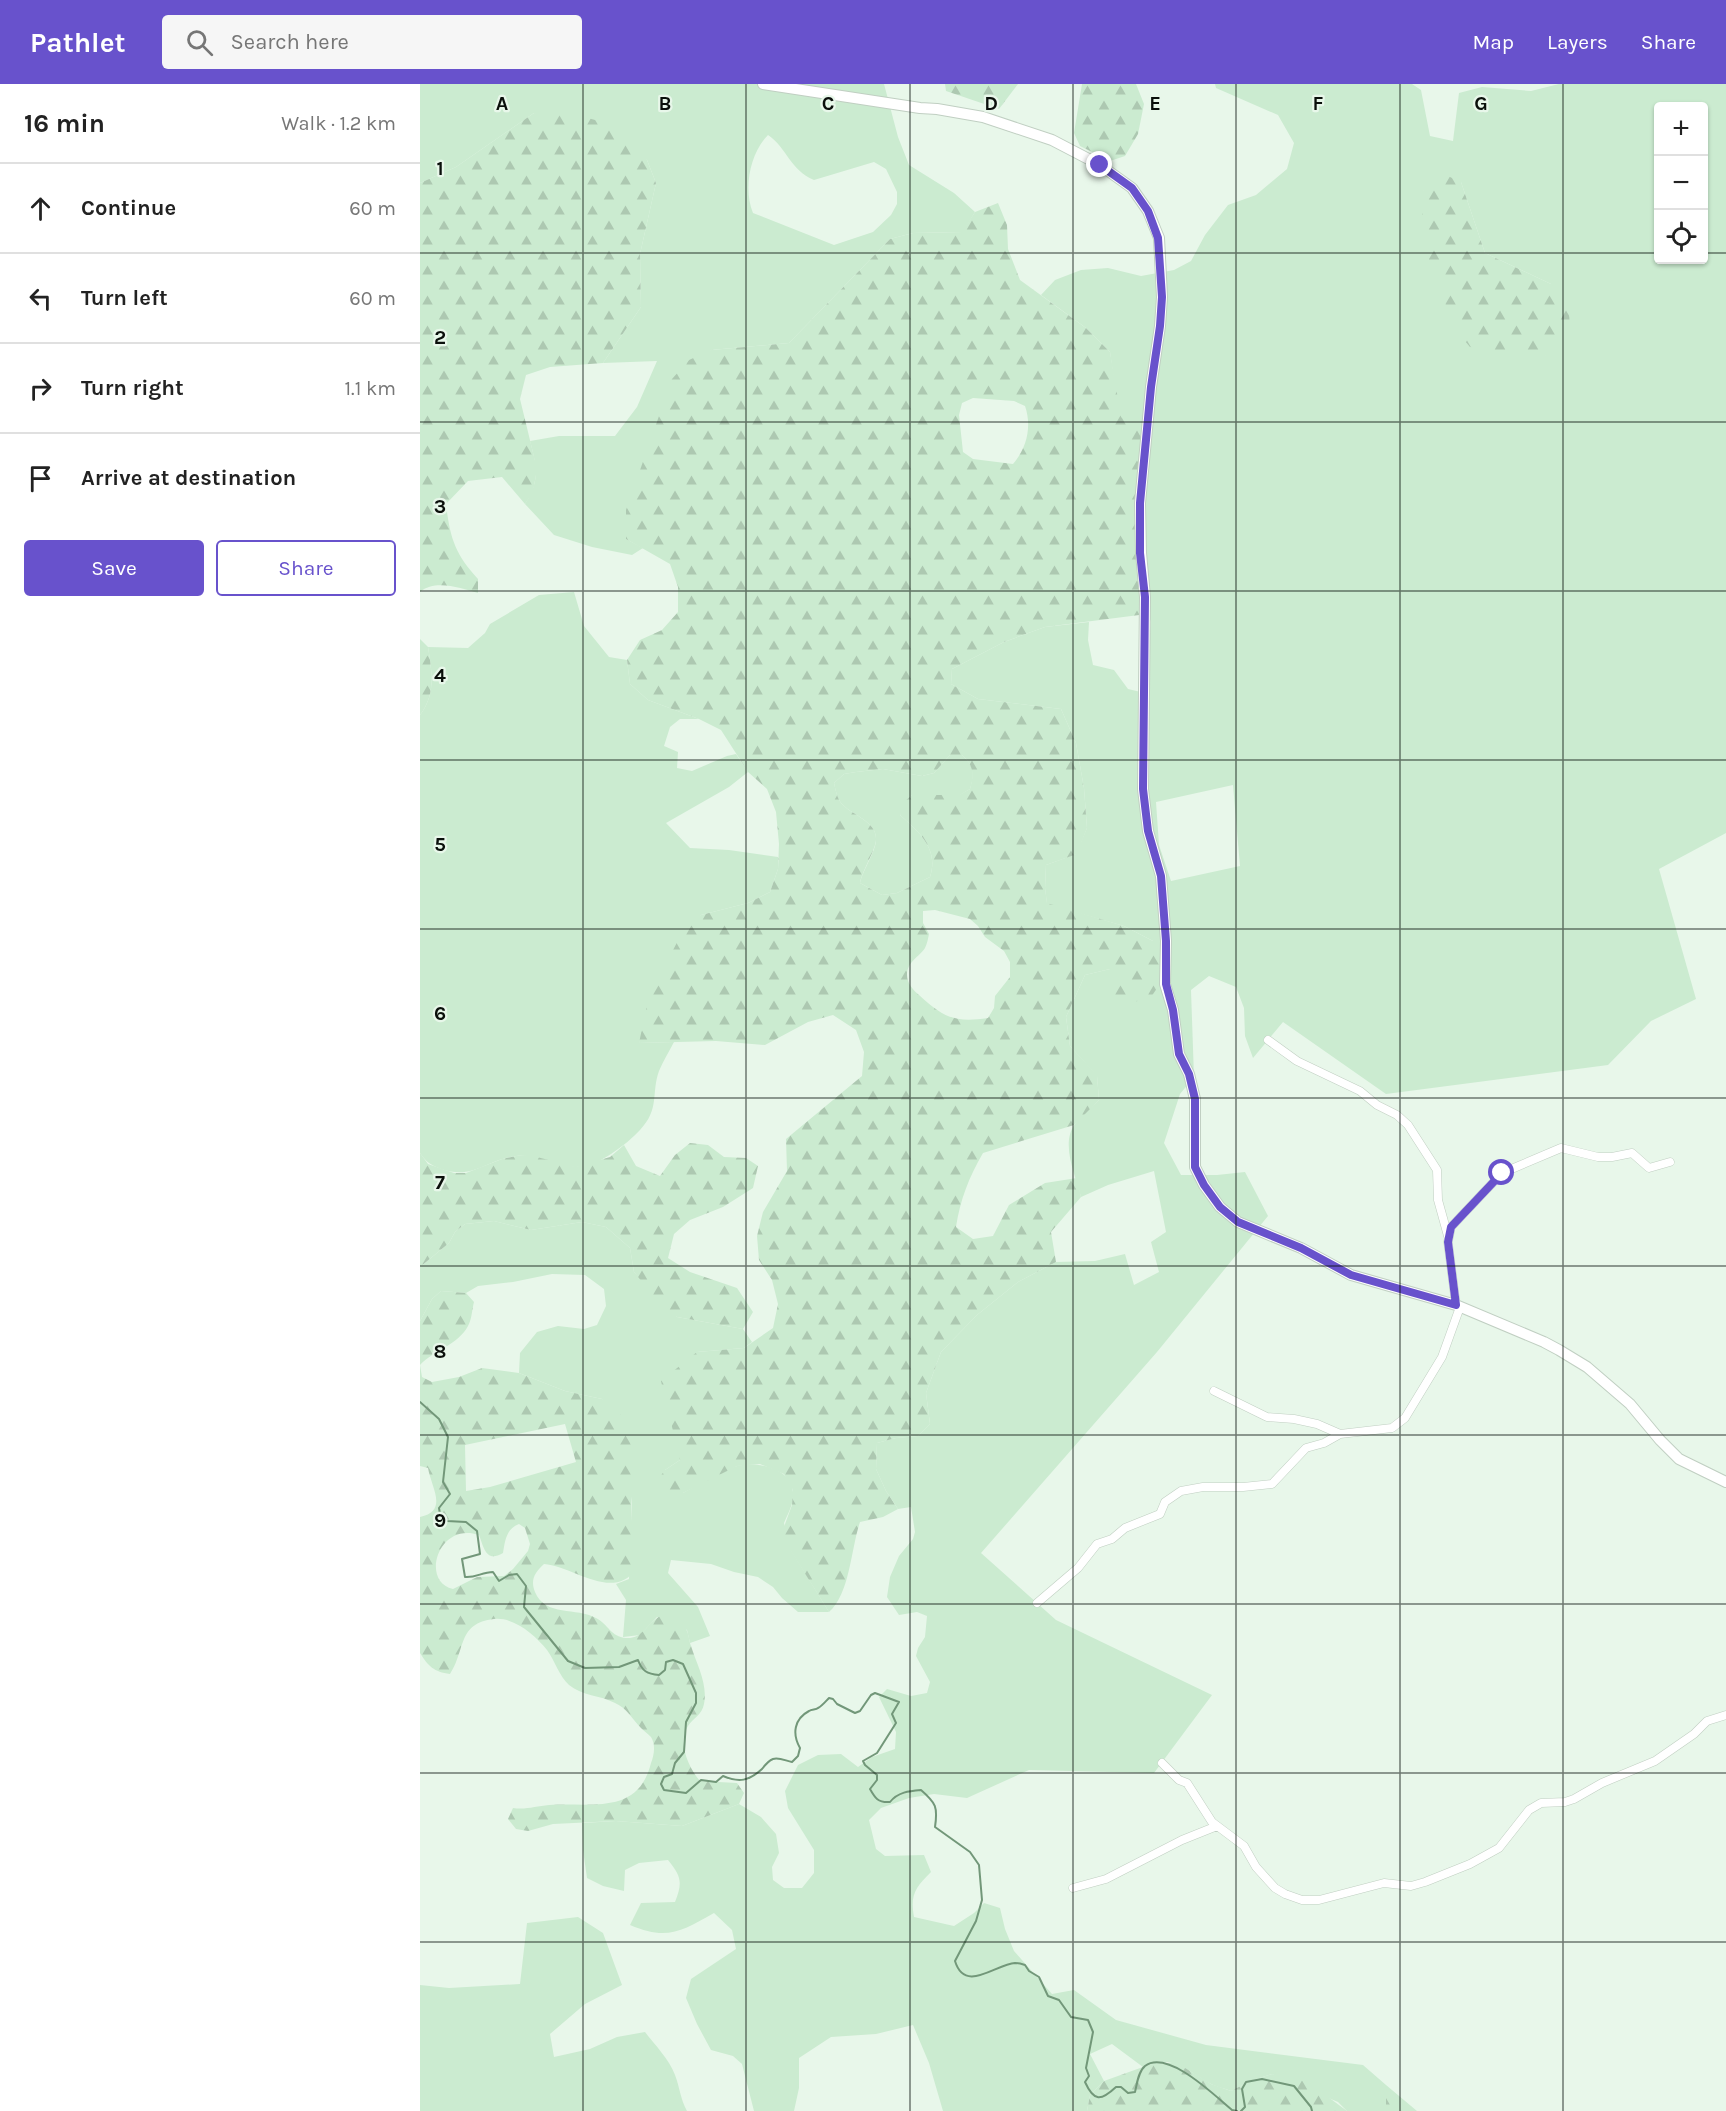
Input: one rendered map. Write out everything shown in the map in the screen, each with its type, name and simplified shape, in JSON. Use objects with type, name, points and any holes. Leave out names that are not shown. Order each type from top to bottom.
[{"type":"street","points":[[763,84],[982,117],[1032,133],[1052,140],[1100,165],[1132,188],[1148,211],[1158,238],[1162,297],[1140,503],[1140,553],[1145,597],[1143,789],[1148,831],[1161,876],[1166,941],[1166,984],[1173,1010],[1179,1054],[1189,1074],[1195,1099],[1195,1167],[1204,1185],[1220,1207],[1238,1222],[1301,1248],[1351,1275],[1458,1306],[1544,1342],[1587,1367],[1630,1404],[1679,1459],[1726,1482]]},
{"type":"street","points":[[1268,1041],[1298,1061],[1360,1091],[1408,1125],[1437,1170],[1438,1200],[1449,1237]]},
{"type":"street","points":[[1037,1603],[1078,1568],[1097,1544],[1112,1539],[1125,1528],[1160,1515],[1165,1502],[1181,1491],[1203,1486],[1243,1487],[1272,1484],[1306,1448],[1324,1443],[1340,1434],[1392,1428],[1405,1418],[1442,1357],[1458,1306],[1449,1258],[1451,1227],[1502,1173],[1561,1148],[1598,1157],[1632,1153],[1649,1168],[1670,1162]]},
{"type":"street","points":[[1214,1391],[1268,1417],[1317,1424],[1340,1434]]},
{"type":"street","points":[[1162,1763],[1179,1780],[1187,1783],[1212,1822],[1244,1846],[1256,1867],[1275,1888],[1302,1900],[1319,1900],[1384,1883],[1411,1886],[1470,1864],[1499,1848],[1529,1810],[1541,1803],[1565,1802],[1574,1799],[1655,1761],[1694,1734],[1707,1721],[1726,1715]]},
{"type":"street","points":[[1073,1888],[1106,1879],[1182,1840],[1217,1826]]},
{"type":"green space","points":[[420,84],[884,84],[898,137],[909,165],[954,193],[975,212],[963,232],[913,233],[890,239],[789,343],[711,350],[626,539],[643,548],[632,555],[592,547],[554,535],[525,504],[533,488],[536,474],[530,441],[559,436],[615,436],[637,407],[657,361],[603,363],[641,307],[640,254],[656,183],[647,160],[534,113],[456,167],[420,183]],"holes":[[[768,135],[799,171],[814,180],[874,162],[886,169],[897,192],[897,204],[891,215],[873,232],[834,245],[753,213],[749,193],[753,161]]]},
{"type":"green space","points":[[945,84],[1018,84],[999,109],[946,91]]},
{"type":"green space","points":[[1082,84],[1136,84],[1144,104],[1138,134],[1125,156],[1110,161],[1080,146],[1074,133]]},
{"type":"green space","points":[[1215,84],[1412,84],[1421,90],[1430,136],[1453,141],[1459,93],[1482,87],[1531,91],[1559,84],[1726,84],[1726,833],[1659,869],[1696,999],[1651,1021],[1608,1065],[1386,1094],[1283,1022],[1253,1058],[1245,1036],[1244,1008],[1236,987],[1209,976],[1191,990],[1194,1077],[1180,1094],[1164,1143],[1181,1175],[1245,1172],[1268,1216],[1157,1352],[981,1553],[1056,1620],[1212,1695],[1154,1773],[1029,1770],[967,1798],[934,1794],[909,1798],[881,1808],[869,1820],[876,1849],[885,1856],[924,1855],[931,1872],[913,1897],[914,1917],[954,1926],[974,1913],[984,1903],[1000,1908],[1014,1951],[1052,1994],[1074,1990],[1116,2020],[1206,2045],[1363,2065],[1386,2085],[1386,2111],[1347,2111],[1338,2102],[1272,2074],[1250,2081],[1231,2091],[1171,2063],[1163,2062],[1143,2067],[1112,2044],[1090,2054],[1104,2081],[1090,2095],[1087,2111],[943,2111],[929,2063],[913,2025],[876,2034],[831,2037],[799,2058],[799,2088],[794,2111],[754,2111],[742,2064],[733,2056],[711,2050],[686,1998],[691,1979],[736,1949],[732,1930],[714,1913],[693,1925],[674,1932],[654,1932],[630,1925],[641,1903],[675,1902],[680,1884],[676,1870],[668,1860],[639,1863],[625,1870],[624,1891],[603,1886],[587,1878],[582,1823],[616,1821],[682,1826],[739,1804],[761,1817],[776,1834],[779,1853],[772,1867],[773,1880],[784,1888],[802,1888],[814,1873],[814,1850],[788,1808],[785,1791],[798,1765],[818,1755],[841,1754],[858,1767],[872,1757],[895,1749],[896,1732],[879,1697],[887,1689],[911,1696],[927,1693],[930,1682],[916,1656],[925,1637],[927,1616],[917,1612],[899,1615],[887,1597],[890,1577],[899,1556],[913,1539],[915,1532],[911,1507],[898,1509],[886,1491],[876,1469],[877,1443],[918,1436],[930,1424],[926,1393],[941,1352],[977,1315],[1018,1282],[1056,1262],[1095,1261],[1125,1254],[1134,1285],[1159,1272],[1151,1242],[1166,1232],[1154,1171],[1108,1185],[1081,1197],[1070,1160],[1069,1141],[1075,1124],[1099,1100],[1097,1076],[1070,1046],[1066,1017],[1085,975],[1110,969],[1153,941],[1124,926],[1047,904],[1046,865],[1076,854],[1087,828],[1084,788],[1076,743],[1061,709],[978,699],[951,684],[952,669],[1004,642],[1045,627],[1089,622],[1088,640],[1093,665],[1114,670],[1128,689],[1145,693],[1151,621],[1147,614],[1110,352],[1086,328],[1041,295],[1055,280],[1081,270],[1108,268],[1141,276],[1174,270],[1191,261],[1205,235],[1228,205],[1256,195],[1287,169],[1294,143],[1278,115],[1216,88]],"holes":[[[1461,182],[1485,253],[1551,284],[1546,356],[1423,191]],[[1233,785],[1240,866],[1171,881],[1159,845],[1156,802]]]},
{"type":"green space","points":[[534,113],[584,117],[610,124],[633,142],[647,160],[656,183],[640,254],[641,307],[603,363],[550,367],[526,375],[520,399],[537,469],[533,492],[525,504],[502,477],[468,481],[446,504],[449,527],[455,545],[464,562],[478,579],[478,593],[440,585],[420,592],[420,183],[456,167]]},
{"type":"green space","points":[[1439,172],[1461,182],[1485,253],[1551,284],[1568,301],[1570,326],[1560,349],[1546,356],[1470,347],[1454,328],[1421,238],[1423,191]]},
{"type":"green space","points":[[998,203],[1007,225],[1008,249],[1020,280],[1086,328],[1110,352],[1121,417],[1144,431],[1147,614],[1045,627],[1004,642],[952,669],[951,684],[978,699],[1061,709],[1076,743],[1084,788],[1087,828],[1077,854],[1046,865],[1047,903],[1124,926],[1153,941],[1164,960],[1162,981],[1151,997],[1124,1005],[1110,1000],[1110,969],[1085,975],[1066,1017],[1070,1046],[1097,1075],[1099,1100],[1074,1125],[983,1153],[978,1162],[969,1180],[956,1227],[973,1239],[993,1236],[1009,1205],[1045,1183],[1077,1178],[1081,1197],[1051,1232],[1056,1262],[1018,1282],[977,1315],[941,1352],[926,1393],[930,1424],[918,1436],[877,1443],[876,1469],[886,1491],[898,1509],[883,1517],[860,1522],[846,1582],[836,1604],[829,1612],[781,1535],[792,1505],[793,1490],[784,1474],[760,1464],[737,1466],[683,1493],[663,1492],[657,1481],[665,1470],[680,1460],[661,1381],[697,1352],[744,1348],[773,1328],[778,1304],[772,1280],[759,1260],[757,1236],[763,1212],[787,1171],[786,1139],[862,1076],[864,1052],[856,1030],[833,1015],[808,1022],[765,1045],[716,1041],[639,1043],[649,996],[683,931],[701,915],[748,903],[770,892],[778,869],[779,844],[776,812],[767,789],[748,772],[721,730],[699,719],[648,700],[630,684],[627,660],[640,640],[662,630],[678,612],[678,587],[670,564],[626,539],[626,510],[672,379],[689,360],[711,350],[789,343],[890,239],[913,233],[962,232],[975,212]],"holes":[[[973,398],[1014,401],[1025,406],[1028,421],[1027,436],[1022,451],[1013,464],[973,459],[963,452],[959,415],[962,403]],[[950,755],[962,755],[972,770],[970,789],[959,795],[912,795],[903,803],[900,815],[921,835],[930,850],[932,858],[930,877],[897,893],[882,895],[860,883],[876,842],[875,832],[868,823],[841,803],[834,783],[844,774],[883,769],[922,776],[934,773]],[[935,910],[970,919],[985,937],[1004,951],[1010,962],[1010,977],[995,996],[994,1008],[988,1018],[966,1020],[950,1017],[935,1009],[911,986],[907,978],[908,970],[911,963],[925,948],[929,934],[923,923],[923,911]]]},
{"type":"green space","points":[[574,592],[584,626],[609,657],[627,660],[630,684],[648,700],[699,719],[680,719],[670,727],[664,746],[678,752],[677,768],[692,771],[736,754],[748,772],[729,787],[666,823],[690,848],[729,850],[778,857],[778,869],[770,892],[748,903],[701,915],[639,1043],[674,1042],[659,1071],[653,1108],[646,1122],[634,1136],[610,1155],[582,1167],[567,1166],[531,1156],[516,1156],[471,1171],[452,1172],[432,1165],[420,1153],[420,715],[429,699],[432,683],[428,647],[468,648],[485,633],[490,624],[539,595]]},
{"type":"green space","points":[[420,639],[428,647],[432,682],[429,699],[420,715]]},
{"type":"green space","points":[[950,755],[962,755],[971,766],[973,778],[970,789],[960,795],[912,795],[900,815],[921,835],[930,850],[932,867],[930,877],[897,893],[882,895],[860,883],[876,843],[875,832],[868,823],[841,803],[834,783],[844,774],[883,769],[922,776],[934,773]]},
{"type":"green space","points":[[690,1143],[708,1145],[724,1157],[746,1158],[758,1166],[753,1188],[723,1207],[690,1220],[674,1234],[668,1258],[690,1272],[737,1288],[753,1312],[743,1329],[677,1317],[665,1310],[634,1272],[630,1248],[606,1227],[582,1222],[531,1230],[494,1221],[465,1224],[455,1232],[449,1243],[420,1267],[420,1153],[428,1164],[454,1173],[466,1173],[502,1159],[529,1155],[576,1167],[610,1157],[624,1145],[636,1166],[660,1176],[675,1155]]},
{"type":"green space","points":[[494,1221],[531,1230],[582,1222],[606,1227],[630,1248],[634,1272],[677,1317],[743,1329],[752,1342],[744,1348],[697,1352],[680,1460],[665,1470],[683,1493],[737,1466],[754,1465],[772,1468],[786,1477],[793,1492],[792,1504],[784,1523],[791,1550],[829,1612],[798,1612],[773,1587],[758,1577],[711,1564],[671,1560],[668,1573],[698,1607],[710,1636],[690,1643],[687,1630],[657,1617],[640,1635],[623,1637],[626,1600],[616,1584],[629,1579],[632,1493],[602,1399],[565,1391],[519,1373],[520,1353],[537,1332],[558,1326],[584,1329],[597,1325],[606,1306],[604,1289],[585,1275],[552,1274],[478,1286],[466,1293],[441,1291],[432,1299],[420,1321],[420,1267],[449,1243],[455,1232],[465,1224]]},
{"type":"green space","points":[[441,1291],[466,1293],[474,1302],[464,1333],[420,1365],[420,1321],[432,1299]]},
{"type":"green space","points":[[420,1365],[422,1377],[432,1382],[459,1377],[482,1368],[519,1373],[565,1391],[602,1399],[622,1416],[636,1466],[631,1525],[636,1569],[627,1578],[616,1582],[604,1582],[544,1564],[534,1576],[535,1592],[546,1605],[596,1618],[621,1637],[635,1637],[663,1615],[669,1614],[681,1622],[687,1631],[701,1675],[705,1697],[701,1711],[690,1723],[685,1733],[686,1755],[700,1781],[737,1783],[744,1793],[739,1804],[682,1826],[616,1821],[553,1824],[528,1831],[516,1829],[508,1819],[513,1808],[611,1803],[624,1799],[635,1792],[645,1780],[653,1757],[654,1743],[651,1737],[619,1705],[574,1689],[569,1685],[542,1644],[524,1628],[509,1621],[494,1619],[474,1626],[464,1639],[450,1674],[432,1668],[426,1661],[420,1653],[420,1517],[429,1514],[434,1509],[436,1497],[428,1468],[420,1466]],"holes":[[[565,1424],[576,1462],[490,1487],[466,1491],[465,1445]],[[519,1524],[525,1528],[530,1544],[528,1551],[504,1576],[477,1577],[453,1589],[443,1584],[437,1576],[438,1554],[444,1544],[453,1537],[465,1533],[479,1535],[486,1553],[497,1556],[503,1553],[511,1529]]]},
{"type":"green space","points":[[578,1917],[603,1933],[622,1985],[585,2004],[550,2034],[554,2057],[590,2049],[617,2037],[645,2032],[672,2069],[687,2111],[420,2111],[420,1985],[449,1988],[520,1984],[527,1923]]},
{"type":"green space","points":[[1154,2063],[1177,2063],[1211,2084],[1231,2091],[1250,2081],[1272,2074],[1308,2082],[1347,2111],[1087,2111],[1090,2095],[1104,2081]]},
{"type":"green space","points":[[1386,2085],[1417,2111],[1386,2111]]},
{"type":"waterway","points":[[420,1402],[439,1419],[448,1437],[443,1482],[450,1494],[439,1508],[440,1514],[447,1521],[466,1522],[477,1531],[480,1554],[462,1559],[465,1577],[493,1572],[499,1581],[509,1575],[517,1574],[526,1586],[524,1607],[568,1661],[585,1668],[619,1667],[638,1660],[646,1671],[659,1675],[665,1670],[666,1662],[673,1660],[683,1664],[696,1693],[696,1703],[686,1722],[684,1752],[675,1763],[672,1774],[664,1777],[661,1784],[664,1790],[686,1793],[701,1780],[716,1782],[723,1776],[734,1780],[744,1780],[757,1773],[773,1759],[792,1762],[798,1756],[800,1748],[795,1732],[797,1723],[804,1714],[816,1709],[829,1698],[855,1713],[860,1711],[875,1693],[899,1702],[892,1714],[896,1723],[877,1753],[863,1761],[877,1775],[877,1780],[870,1789],[877,1799],[890,1802],[900,1794],[921,1790],[935,1806],[935,1827],[970,1852],[979,1865],[982,1900],[976,1921],[955,1961],[960,1971],[973,1976],[1015,1963],[1025,1965],[1029,1971],[1039,1977],[1048,1996],[1059,2000],[1071,2017],[1088,2020],[1093,2032],[1086,2068],[1089,2076],[1085,2082],[1095,2096],[1102,2097],[1116,2087],[1121,2087],[1128,2093],[1135,2092],[1141,2071],[1145,2066],[1155,2062],[1166,2064],[1191,2076],[1232,2110],[1237,2111]]},
{"type":"waterway","points":[[1241,2111],[1245,2107],[1242,2089],[1246,2082],[1262,2079],[1294,2086],[1312,2111]]},
{"type":"route","points":[[1100,165],[1132,188],[1148,211],[1158,238],[1162,297],[1140,503],[1140,553],[1145,597],[1143,789],[1148,831],[1161,876],[1166,941],[1166,984],[1173,1010],[1179,1054],[1189,1074],[1195,1099],[1195,1167],[1204,1185],[1220,1207],[1238,1222],[1301,1248],[1351,1275],[1456,1305],[1449,1258],[1448,1242],[1451,1227],[1502,1173]]}]
